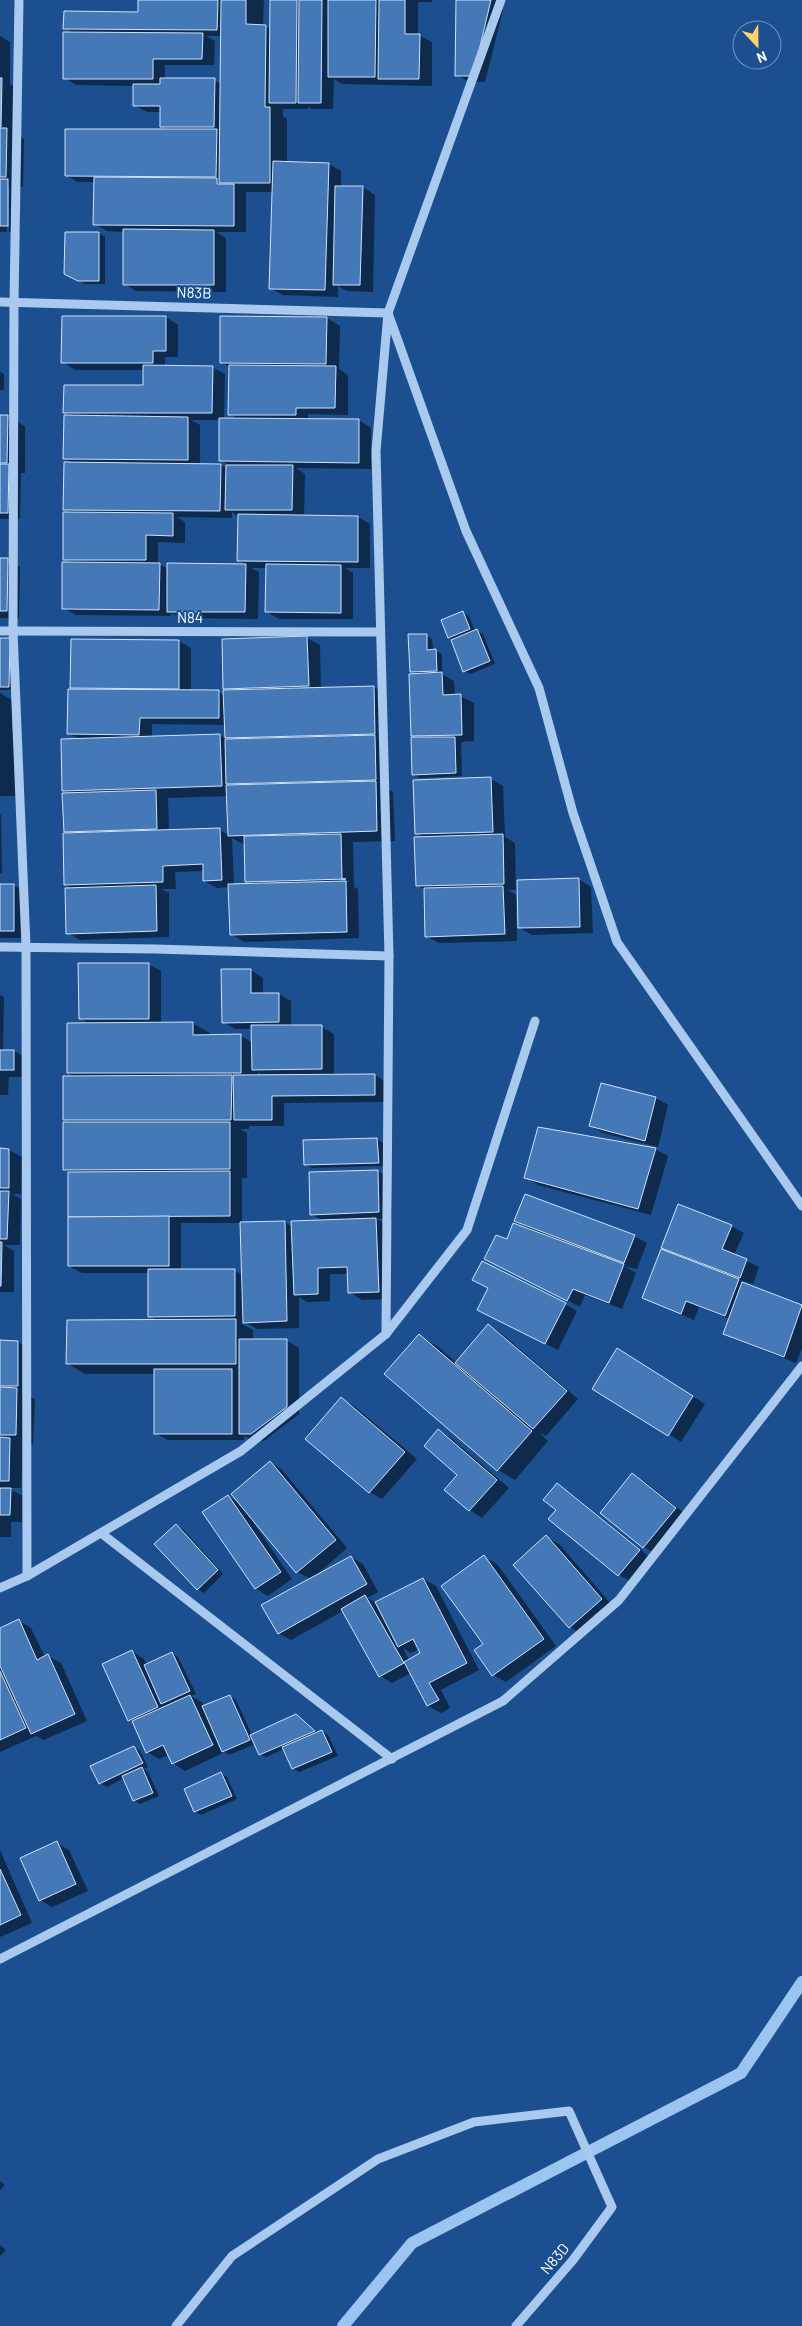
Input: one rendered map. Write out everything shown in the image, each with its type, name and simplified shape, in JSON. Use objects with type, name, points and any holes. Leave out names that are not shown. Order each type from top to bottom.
[{"type":"street","points":[[20,0],[14,302],[13,631],[26,946],[27,1576]]},
{"type":"street","points":[[386,1334],[389,956],[376,451],[388,312],[501,0]]},
{"type":"street","name":"N83B","points":[[0,302],[388,312]]},
{"type":"street","points":[[388,312],[466,531],[539,688],[573,813],[617,942],[802,1206]]},
{"type":"street","name":"N84","points":[[0,631],[380,632]]},
{"type":"street","points":[[0,947],[26,946],[389,956]]},
{"type":"street","points":[[0,1588],[27,1576],[241,1451],[386,1334],[467,1230],[535,1021]]},
{"type":"street","points":[[0,1959],[503,1701],[619,1600],[802,1366]]},
{"type":"street","points":[[101,1533],[392,1759]]},
{"type":"street","name":"N83D","points":[[176,2326],[232,2256],[378,2159],[474,2122],[569,2111],[612,2207],[573,2260],[516,2326]]},
{"type":"building","points":[[138,0],[218,0],[217,30],[63,29],[64,11],[138,12]]},
{"type":"building","points":[[221,0],[246,0],[246,24],[266,25],[265,107],[270,107],[270,183],[219,183]]},
{"type":"building","points":[[270,0],[297,0],[296,103],[269,103]]},
{"type":"building","points":[[299,0],[322,0],[321,103],[298,103]]},
{"type":"building","points":[[328,0],[376,0],[375,77],[328,77]]},
{"type":"building","points":[[379,0],[405,0],[405,34],[420,34],[419,79],[378,79]]},
{"type":"building","points":[[456,0],[491,0],[473,76],[455,76]]},
{"type":"building","points":[[63,32],[203,33],[202,59],[153,59],[153,79],[63,79]]},
{"type":"building","points":[[0,78],[2,78],[1,127],[0,127]]},
{"type":"building","points":[[160,78],[215,78],[214,127],[160,127],[160,106],[133,106],[133,84],[160,84]]},
{"type":"building","points":[[0,128],[7,128],[6,177],[0,177]]},
{"type":"building","points":[[65,129],[217,129],[216,177],[65,176]]},
{"type":"building","points":[[273,161],[329,163],[325,290],[269,289]]},
{"type":"building","points":[[94,177],[217,178],[217,184],[234,184],[234,226],[93,225]]},
{"type":"building","points":[[0,179],[8,179],[8,226],[0,226]]},
{"type":"building","points":[[335,186],[363,186],[360,285],[333,285]]},
{"type":"building","points":[[123,229],[214,230],[214,285],[123,285]]},
{"type":"building","points":[[65,232],[99,232],[99,281],[78,281],[64,274]]},
{"type":"building","points":[[62,316],[166,316],[166,351],[153,351],[153,363],[61,363]]},
{"type":"building","points":[[220,316],[327,317],[326,364],[220,363]]},
{"type":"building","points":[[143,365],[213,366],[212,413],[63,413],[64,385],[143,385]]},
{"type":"building","points":[[229,365],[336,366],[335,408],[296,408],[296,415],[228,415]]},
{"type":"building","points":[[0,415],[8,415],[7,463],[0,463]]},
{"type":"building","points":[[64,415],[188,417],[188,460],[63,459]]},
{"type":"building","points":[[219,418],[359,419],[359,463],[219,461]]},
{"type":"building","points":[[64,462],[221,464],[220,511],[63,510]]},
{"type":"building","points":[[0,464],[9,464],[8,513],[0,513]]},
{"type":"building","points":[[226,465],[293,465],[292,510],[225,510]]},
{"type":"building","points":[[63,512],[173,513],[173,536],[146,535],[146,560],[63,560]]},
{"type":"building","points":[[238,514],[358,516],[358,562],[237,561]]},
{"type":"building","points":[[0,558],[8,558],[7,611],[0,611]]},
{"type":"building","points":[[62,562],[160,563],[159,610],[62,609]]},
{"type":"building","points":[[167,563],[246,564],[245,612],[167,612]]},
{"type":"building","points":[[266,564],[341,565],[341,613],[265,612]]},
{"type":"building","points":[[463,611],[470,629],[448,638],[441,620]]},
{"type":"building","points":[[477,629],[490,661],[463,672],[451,640]]},
{"type":"building","points":[[408,634],[427,634],[427,650],[436,649],[437,671],[410,672]]},
{"type":"building","points":[[307,636],[309,686],[223,689],[222,639]]},
{"type":"building","points":[[0,638],[10,638],[9,687],[0,687]]},
{"type":"building","points":[[71,639],[179,640],[179,689],[70,688]]},
{"type":"building","points":[[442,672],[443,695],[461,694],[462,735],[411,736],[409,674]]},
{"type":"building","points":[[374,686],[375,734],[225,738],[223,690]]},
{"type":"building","points":[[68,689],[219,690],[219,718],[140,718],[139,735],[67,734]]},
{"type":"building","points":[[220,734],[222,786],[62,791],[61,739]]},
{"type":"building","points":[[375,735],[376,780],[226,784],[225,739]]},
{"type":"building","points":[[411,737],[455,737],[456,773],[412,775]]},
{"type":"building","points":[[491,777],[493,832],[415,834],[413,780]]},
{"type":"building","points":[[376,781],[377,831],[228,836],[226,785]]},
{"type":"building","points":[[156,790],[157,829],[64,832],[62,793]]},
{"type":"building","points":[[220,828],[222,880],[203,881],[203,864],[163,866],[163,882],[64,885],[63,833]]},
{"type":"building","points":[[341,834],[342,879],[346,879],[245,882],[244,836]]},
{"type":"building","points":[[503,834],[504,884],[416,886],[414,837]]},
{"type":"building","points":[[579,878],[580,927],[518,928],[517,880]]},
{"type":"building","points":[[346,881],[347,932],[230,935],[228,884]]},
{"type":"building","points":[[0,884],[14,884],[14,931],[0,931]]},
{"type":"building","points":[[156,885],[157,931],[66,934],[65,888]]},
{"type":"building","points":[[503,886],[505,934],[425,937],[424,888]]},
{"type":"building","points":[[78,963],[149,963],[149,1019],[79,1019]]},
{"type":"building","points":[[221,969],[251,969],[251,993],[279,993],[279,1022],[222,1023]]},
{"type":"building","points":[[193,1022],[193,1035],[241,1034],[241,1073],[67,1073],[67,1023]]},
{"type":"building","points":[[251,1025],[322,1025],[322,1069],[252,1070]]},
{"type":"building","points":[[0,1050],[14,1050],[14,1070],[0,1070]]},
{"type":"building","points":[[375,1074],[375,1095],[272,1096],[272,1120],[234,1120],[233,1075]]},
{"type":"building","points":[[232,1075],[231,1120],[63,1120],[63,1076]]},
{"type":"building","points":[[601,1083],[656,1097],[645,1141],[589,1126]]},
{"type":"building","points":[[63,1122],[230,1122],[230,1169],[63,1170]]},
{"type":"building","points":[[538,1127],[656,1148],[638,1209],[524,1178]]},
{"type":"building","points":[[377,1138],[379,1163],[304,1165],[303,1140]]},
{"type":"building","points":[[0,1148],[9,1149],[9,1188],[0,1188]]},
{"type":"building","points":[[378,1170],[379,1212],[310,1215],[309,1172]]},
{"type":"building","points":[[230,1171],[230,1216],[68,1217],[68,1172]]},
{"type":"building","points":[[0,1191],[9,1191],[7,1239],[0,1239]]},
{"type":"building","points":[[525,1194],[635,1235],[624,1263],[514,1221]]},
{"type":"building","points":[[678,1204],[732,1225],[722,1249],[747,1259],[740,1278],[661,1248]]},
{"type":"building","points":[[169,1216],[169,1266],[68,1266],[68,1217]]},
{"type":"building","points":[[376,1218],[379,1292],[348,1293],[347,1267],[318,1268],[318,1294],[294,1295],[291,1221]]},
{"type":"building","points":[[285,1221],[287,1321],[243,1323],[240,1222]]},
{"type":"building","points":[[513,1223],[624,1264],[609,1303],[573,1289],[567,1301],[484,1259],[496,1235],[507,1239]]},
{"type":"building","points":[[0,1242],[2,1242],[1,1286],[0,1286]]},
{"type":"building","points":[[661,1249],[739,1279],[725,1316],[686,1301],[681,1314],[642,1298]]},
{"type":"building","points":[[482,1261],[566,1303],[545,1344],[477,1310],[488,1288],[472,1280]]},
{"type":"building","points":[[148,1269],[235,1269],[235,1316],[148,1317]]},
{"type":"building","points":[[742,1282],[802,1305],[784,1357],[723,1334]]},
{"type":"building","points":[[236,1319],[236,1364],[66,1364],[67,1320]]},
{"type":"building","points":[[488,1324],[567,1391],[533,1429],[455,1363]]},
{"type":"building","points":[[419,1334],[532,1431],[497,1471],[384,1374]]},
{"type":"building","points":[[239,1339],[287,1339],[287,1407],[251,1434],[239,1434]]},
{"type":"building","points":[[0,1340],[18,1341],[18,1386],[0,1386]]},
{"type":"building","points":[[617,1348],[693,1396],[668,1436],[592,1389]]},
{"type":"building","points":[[154,1369],[232,1369],[232,1434],[154,1434]]},
{"type":"building","points":[[0,1387],[17,1388],[16,1435],[0,1435]]},
{"type":"building","points":[[341,1397],[405,1452],[369,1493],[305,1439]]},
{"type":"building","points":[[438,1429],[497,1480],[469,1511],[444,1490],[457,1475],[424,1446]]},
{"type":"building","points":[[0,1437],[10,1438],[9,1481],[0,1481]]},
{"type":"building","points":[[270,1461],[336,1540],[296,1573],[231,1494]]},
{"type":"building","points":[[632,1473],[676,1508],[643,1548],[600,1513]]},
{"type":"building","points":[[557,1483],[640,1550],[618,1576],[548,1519],[556,1510],[543,1500]]},
{"type":"building","points":[[0,1488],[11,1488],[10,1515],[0,1515]]},
{"type":"building","points":[[228,1495],[281,1572],[255,1589],[202,1512]]},
{"type":"building","points":[[176,1524],[218,1570],[197,1590],[154,1544]]},
{"type":"building","points":[[546,1535],[602,1599],[569,1628],[513,1565]]},
{"type":"building","points":[[484,1555],[544,1639],[492,1676],[474,1650],[483,1644],[441,1586]]},
{"type":"building","points":[[351,1556],[367,1584],[278,1634],[261,1605]]},
{"type":"building","points":[[423,1578],[467,1663],[429,1683],[439,1700],[427,1706],[404,1662],[420,1653],[413,1639],[398,1647],[375,1602]]},
{"type":"building","points":[[365,1595],[404,1663],[379,1677],[341,1609]]},
{"type":"building","points":[[19,1619],[37,1660],[48,1654],[75,1714],[31,1734],[0,1666],[0,1628]]},
{"type":"building","points":[[132,1650],[158,1707],[128,1721],[102,1664]]},
{"type":"building","points":[[172,1652],[190,1691],[161,1704],[144,1665]]},
{"type":"building","points":[[0,1671],[26,1728],[0,1740]]},
{"type":"building","points":[[190,1695],[213,1745],[172,1764],[163,1745],[146,1753],[132,1721]]},
{"type":"building","points":[[230,1695],[250,1740],[222,1752],[202,1706]]},
{"type":"building","points":[[296,1714],[315,1731],[259,1755],[250,1735]]},
{"type":"building","points":[[322,1730],[332,1752],[292,1769],[282,1747]]},
{"type":"building","points":[[134,1746],[143,1763],[99,1784],[90,1766]]},
{"type":"building","points":[[142,1767],[153,1793],[133,1801],[122,1776]]},
{"type":"building","points":[[221,1772],[232,1796],[194,1812],[184,1789]]},
{"type":"building","points":[[57,1841],[76,1884],[39,1901],[20,1858]]},
{"type":"building","points":[[0,1869],[21,1915],[0,1925]]},
{"type":"waterway","points":[[343,2326],[412,2243],[741,2073],[802,1982]]}]
